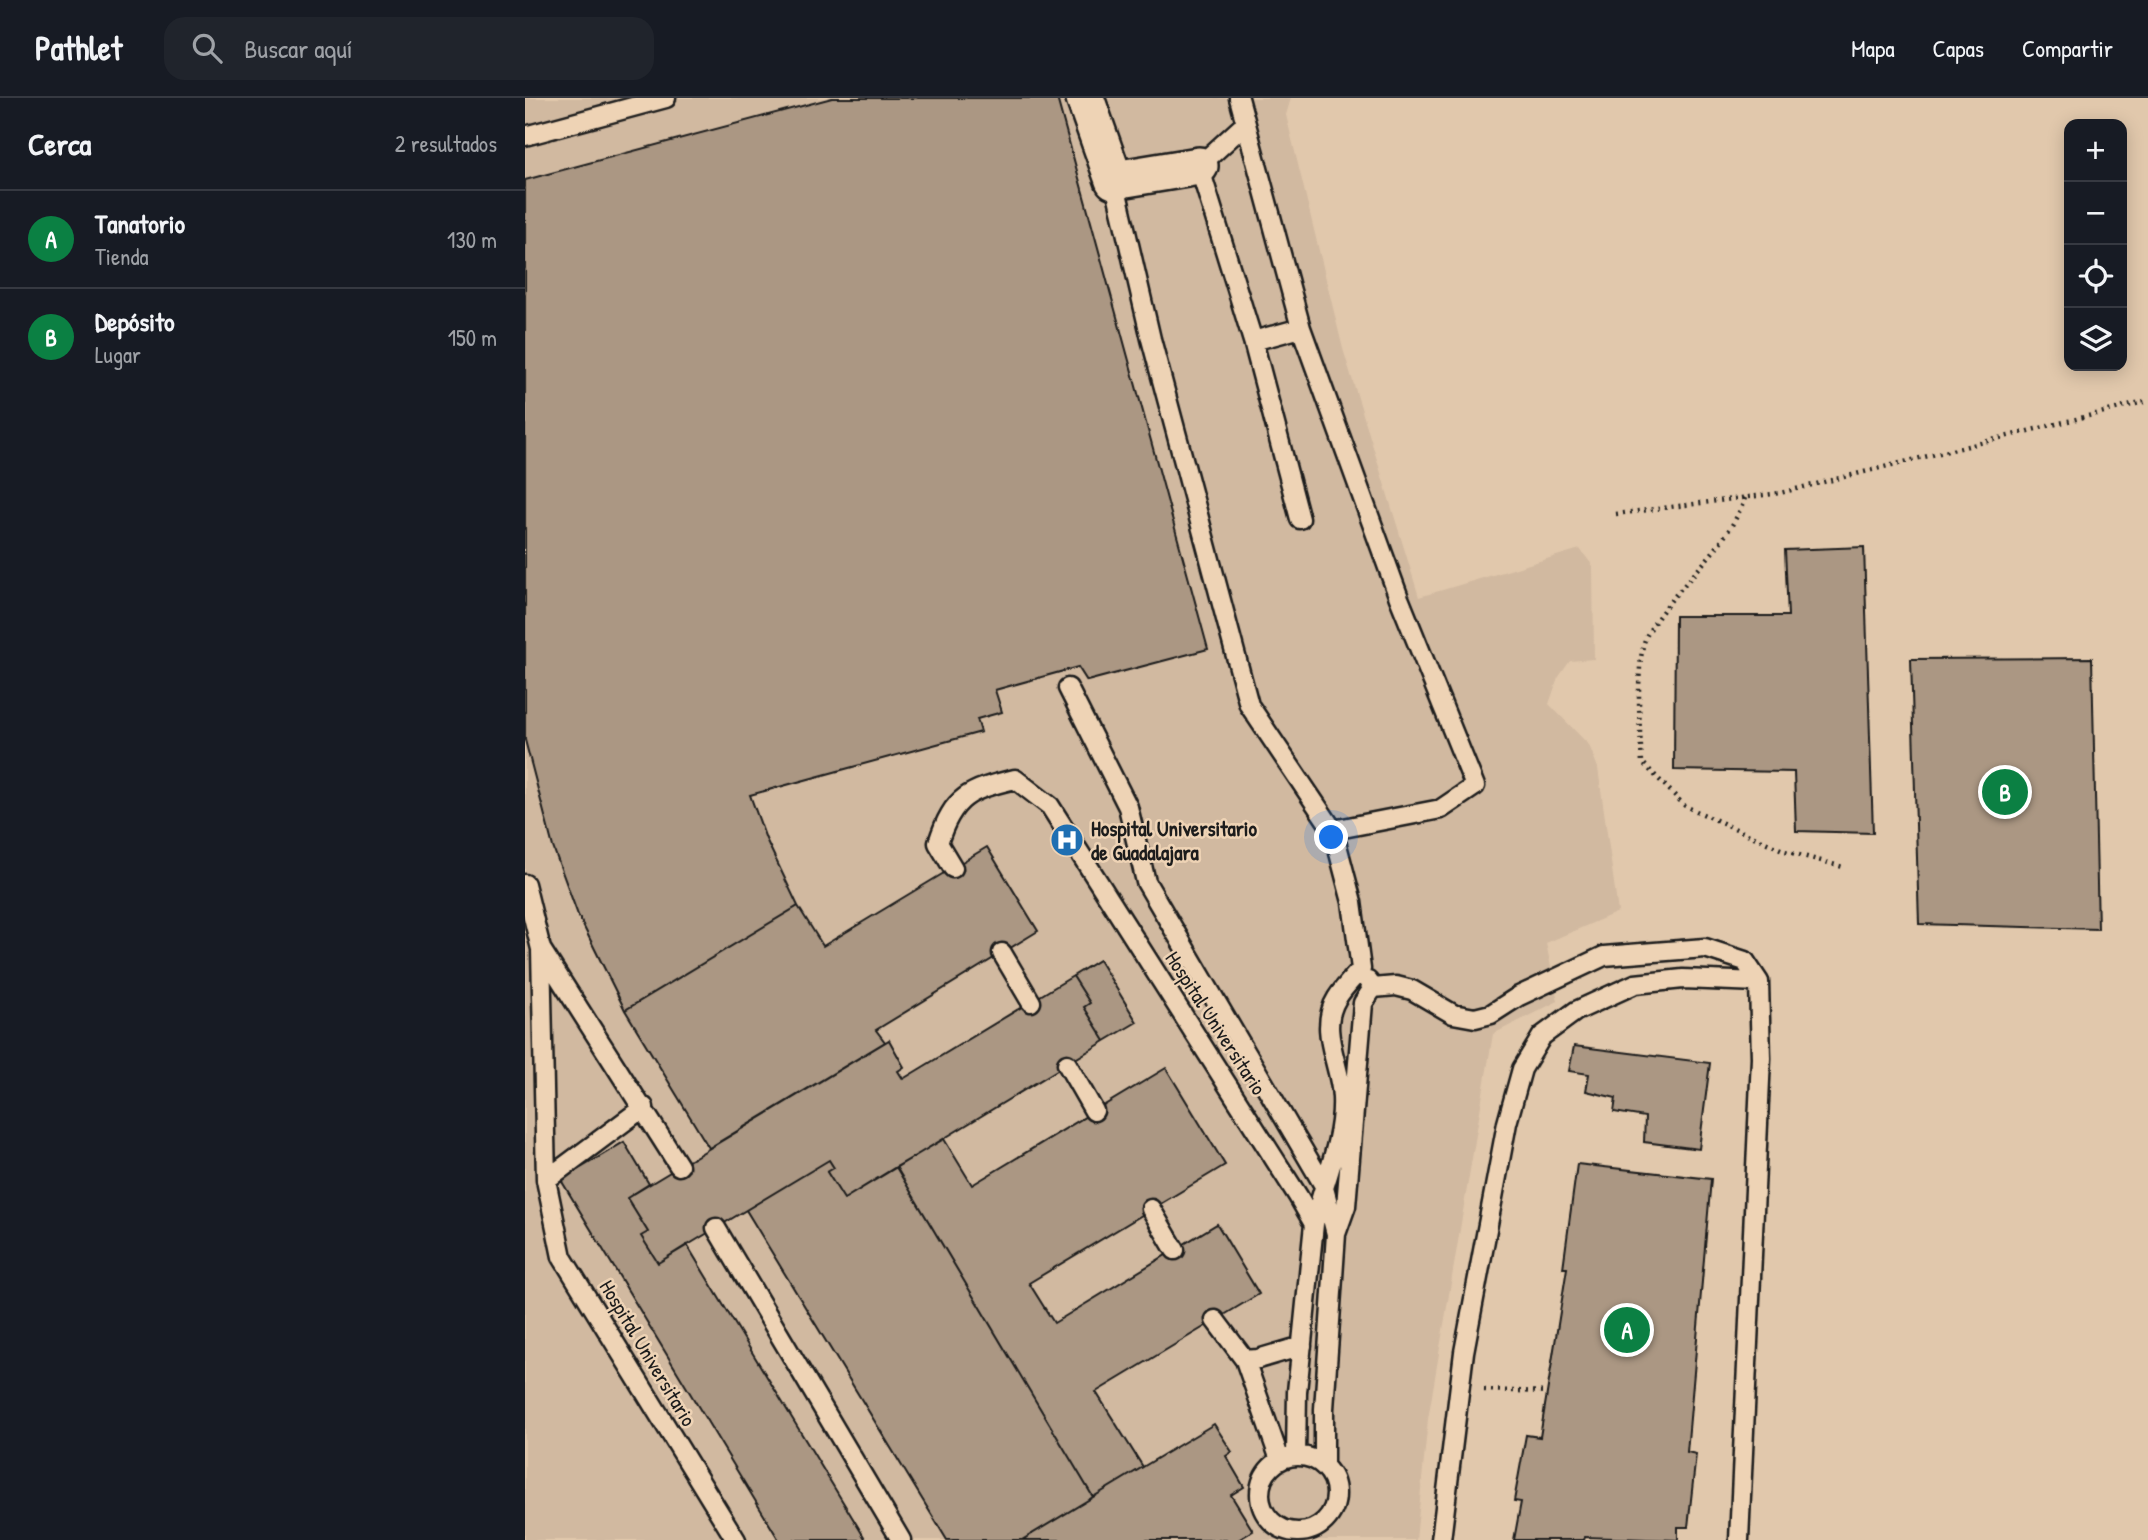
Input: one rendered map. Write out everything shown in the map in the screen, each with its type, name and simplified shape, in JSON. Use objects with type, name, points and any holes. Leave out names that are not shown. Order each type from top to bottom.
[{"type":"street","points":[[1085,98],[1114,180],[1199,166]]},
{"type":"lane","points":[[525,136],[666,98]]},
{"type":"lane","points":[[1239,98],[1244,125],[1301,328],[1399,598],[1475,786],[1441,809],[1333,830]]},
{"type":"lane","points":[[1244,125],[1199,166],[1253,341],[1300,519]]},
{"type":"lane","points":[[1114,180],[1151,339],[1249,705],[1333,830],[1352,902],[1361,969],[1373,988]]},
{"type":"lane","points":[[1253,341],[1301,328]]},
{"type":"lane","points":[[1068,688],[1128,807],[1146,882],[1323,1184],[1336,1234]]},
{"type":"lane","name":"Hospital Universitario","points":[[953,868],[938,843],[947,814],[976,788],[1015,779],[1050,806],[1277,1160],[1314,1224]]},
{"type":"lane","points":[[525,884],[541,949],[644,1107],[679,1166]]},
{"type":"lane","points":[[1373,988],[1396,986],[1412,990],[1444,1010],[1475,1018],[1490,1014],[1518,996],[1604,956],[1705,948],[1745,961],[1759,982],[1761,1058],[1739,1540]]},
{"type":"lane","name":"Hospital Universitario","points":[[541,949],[546,1180],[562,1257],[736,1540]]},
{"type":"lane","points":[[1002,953],[1031,1002]]},
{"type":"lane","points":[[1288,1458],[1314,1224],[1323,1184],[1338,1139],[1342,1097],[1329,1030],[1329,1015],[1337,998],[1361,969]]},
{"type":"lane","points":[[1441,1540],[1464,1352],[1507,1123],[1522,1069],[1542,1036],[1576,1011],[1636,984],[1683,979],[1759,982]]},
{"type":"lane","points":[[1324,1465],[1324,1409],[1336,1234],[1346,1206],[1363,1003],[1373,988]]},
{"type":"lane","points":[[1067,1065],[1094,1111]]},
{"type":"lane","points":[[546,1180],[644,1107]]},
{"type":"lane","points":[[1151,1209],[1175,1250]]},
{"type":"lane","points":[[716,1228],[901,1540]]},
{"type":"lane","points":[[1215,1320],[1245,1360],[1288,1458]]},
{"type":"lane","points":[[1245,1360],[1258,1359],[1302,1346]]},
{"type":"lane","points":[[1323,1540],[1336,1496],[1331,1474],[1324,1465],[1314,1459],[1288,1458],[1264,1476],[1260,1487],[1263,1510],[1269,1519],[1289,1531],[1299,1532],[1310,1530],[1328,1517]]},
{"type":"lane","points":[[1269,1519],[1271,1540]]},
{"type":"path","points":[[1616,514],[1793,490],[2148,401]]},
{"type":"path","points":[[1745,498],[1736,524],[1646,635],[1638,698],[1641,762],[1685,806],[1786,851],[1843,867]]},
{"type":"shaded area","name":"Hospital Universitario de Guadalajara","points":[[525,98],[1291,98],[1286,115],[1343,349],[1419,597],[1580,549],[1593,566],[1594,659],[1570,661],[1558,678],[1549,704],[1589,745],[1598,768],[1618,912],[1546,943],[1558,1001],[1493,1034],[1428,1419],[1416,1540],[525,1540]]},
{"type":"building","points":[[832,98],[1057,98],[1208,649],[1087,681],[1078,667],[995,690],[1002,712],[977,719],[981,732],[750,795],[766,839],[798,906],[625,1010],[578,915],[553,847],[525,740],[525,180]]},
{"type":"building","points":[[1864,547],[1873,833],[1796,831],[1794,772],[1674,770],[1675,616],[1788,616],[1785,550]]},
{"type":"building","points":[[2092,658],[2098,929],[1919,924],[1911,659]]},
{"type":"building","points":[[987,847],[1038,931],[876,1030],[885,1042],[709,1148],[625,1010],[798,906],[823,946]]},
{"type":"building","points":[[1099,960],[1137,1022],[1105,1041],[1084,1007],[1090,1003],[1073,976]]},
{"type":"building","points":[[1073,976],[1090,1003],[1084,1007],[1105,1041],[844,1199],[827,1172],[834,1168],[829,1160],[658,1263],[641,1236],[648,1232],[627,1198],[889,1040],[904,1067],[898,1071],[903,1079]]},
{"type":"building","points":[[1574,1046],[1710,1063],[1699,1149],[1644,1142],[1645,1117],[1614,1112],[1616,1098],[1586,1091],[1589,1074],[1569,1071]]},
{"type":"building","points":[[1166,1068],[1225,1165],[1029,1283],[1054,1323],[1217,1224],[1259,1294],[1096,1392],[1143,1467],[1093,1497],[896,1167],[944,1139],[972,1185]]},
{"type":"building","points":[[624,1142],[649,1184],[627,1198],[648,1232],[641,1236],[658,1263],[687,1245],[866,1540],[779,1540],[561,1180]]},
{"type":"building","points":[[829,1160],[834,1168],[827,1172],[844,1199],[896,1167],[1093,1497],[1022,1540],[947,1540],[746,1210]]},
{"type":"building","points":[[1577,1164],[1711,1179],[1687,1452],[1696,1454],[1688,1527],[1678,1527],[1678,1540],[1585,1537],[1584,1540],[1514,1540],[1521,1502],[1514,1501],[1526,1435],[1540,1437],[1567,1268],[1563,1268]]},
{"type":"building","points":[[1214,1424],[1232,1452],[1226,1456],[1244,1487],[1231,1495],[1253,1531],[1238,1540],[1022,1540]]},
{"type":"place","name":"Depósito","points":[[2005,792]]},
{"type":"place","name":"Hospital Universitario de Guadalajara","points":[[1067,840]]},
{"type":"place","name":"Tanatorio","points":[[1627,1330]]}]
